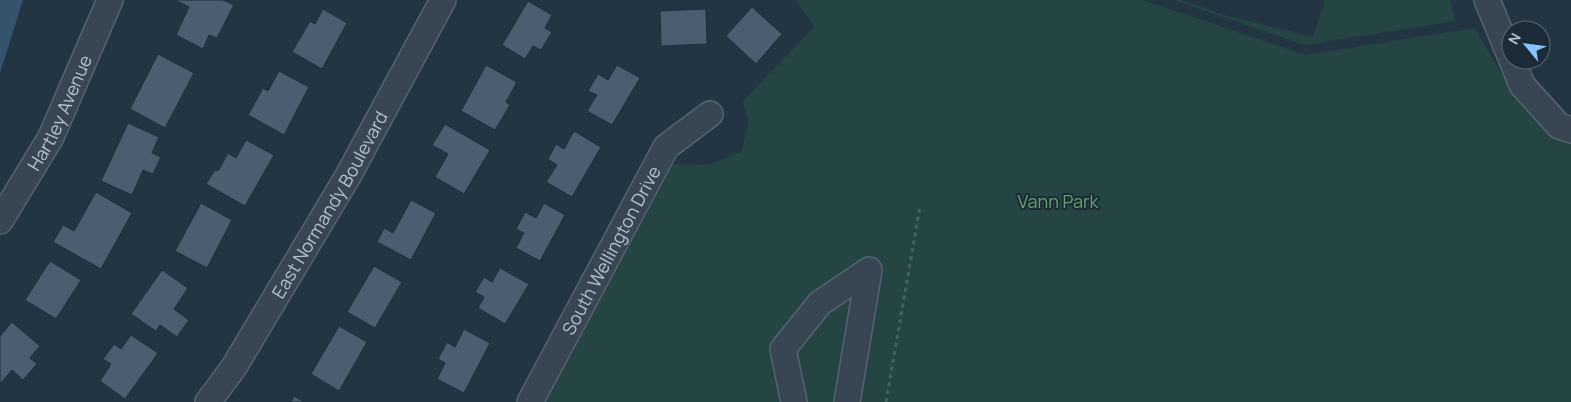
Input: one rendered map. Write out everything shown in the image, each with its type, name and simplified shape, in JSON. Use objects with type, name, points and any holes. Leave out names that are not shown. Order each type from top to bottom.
[{"type":"street","name":"Hartley Avenue","points":[[0,222],[51,137],[110,0]]},
{"type":"street","name":"East Normandy Boulevard","points":[[208,402],[234,366],[348,176],[443,0]]},
{"type":"street","points":[[1487,0],[1501,34]]},
{"type":"street","points":[[1516,70],[1522,85],[1559,126],[1571,130]]},
{"type":"street","name":"South Wellington Drive","points":[[530,402],[666,147],[710,114]]},
{"type":"street","points":[[794,402],[783,349],[820,303],[869,270],[847,402]]},
{"type":"path","points":[[886,402],[920,206]]},
{"type":"green space","name":"Vann Park","points":[[796,0],[1143,0],[1305,55],[1475,28],[1511,90],[1571,140],[1571,402],[546,402],[673,164],[708,165],[742,151],[748,122],[743,101],[814,27]]},
{"type":"green space","points":[[1173,0],[1181,0],[1224,15],[1313,37],[1325,0],[1450,0],[1456,21],[1305,45]]},
{"type":"water","points":[[0,0],[23,0],[0,73]]},
{"type":"building","points":[[177,0],[223,0],[234,5],[217,38],[209,35],[203,49],[176,35],[189,7]]},
{"type":"building","points":[[528,1],[552,15],[545,28],[552,32],[541,50],[533,46],[525,59],[502,45]]},
{"type":"building","points":[[752,7],[782,34],[756,64],[726,36]]},
{"type":"building","points":[[323,9],[347,23],[322,69],[292,52],[310,21],[315,24]]},
{"type":"building","points":[[706,9],[707,44],[661,46],[660,11]]},
{"type":"building","points":[[158,54],[194,73],[165,128],[130,109]]},
{"type":"building","points":[[486,65],[517,82],[506,102],[510,105],[495,130],[461,111]]},
{"type":"building","points":[[617,65],[640,78],[612,125],[587,111],[597,95],[588,91],[598,74],[608,80]]},
{"type":"building","points":[[279,71],[309,87],[284,135],[248,115],[263,88],[268,91]]},
{"type":"building","points":[[128,123],[159,137],[152,153],[161,157],[153,174],[143,170],[132,195],[101,181]]},
{"type":"building","points":[[445,124],[490,150],[464,194],[435,177],[448,154],[432,145]]},
{"type":"building","points":[[574,131],[601,147],[572,197],[546,182],[557,165],[548,159],[556,144],[564,149]]},
{"type":"building","points":[[246,140],[274,155],[245,206],[206,184],[215,170],[218,171],[228,153],[236,158]]},
{"type":"building","points":[[96,192],[132,213],[101,269],[53,242],[63,225],[74,231]]},
{"type":"building","points":[[411,200],[436,213],[411,260],[377,242],[384,228],[393,233]]},
{"type":"building","points":[[201,203],[232,220],[207,268],[175,251]]},
{"type":"building","points":[[544,203],[565,215],[540,261],[516,248],[524,233],[516,229],[525,212],[536,218]]},
{"type":"building","points":[[50,261],[81,280],[56,319],[25,300]]},
{"type":"building","points":[[374,266],[402,282],[375,328],[347,312]]},
{"type":"building","points":[[500,268],[529,284],[505,324],[478,308],[484,297],[475,292],[484,277],[492,282]]},
{"type":"building","points":[[162,270],[188,288],[174,309],[189,320],[177,337],[160,325],[156,331],[131,314]]},
{"type":"building","points":[[12,322],[40,346],[30,358],[37,364],[23,380],[12,370],[0,384],[0,336]]},
{"type":"building","points":[[339,326],[367,342],[339,391],[311,374]]},
{"type":"building","points":[[464,329],[490,343],[464,393],[437,379],[445,363],[438,359],[447,342],[455,347]]},
{"type":"building","points":[[131,335],[158,353],[125,399],[100,381],[111,364],[103,359],[114,344],[121,349]]},
{"type":"building","points":[[294,396],[304,402],[291,402]]}]
